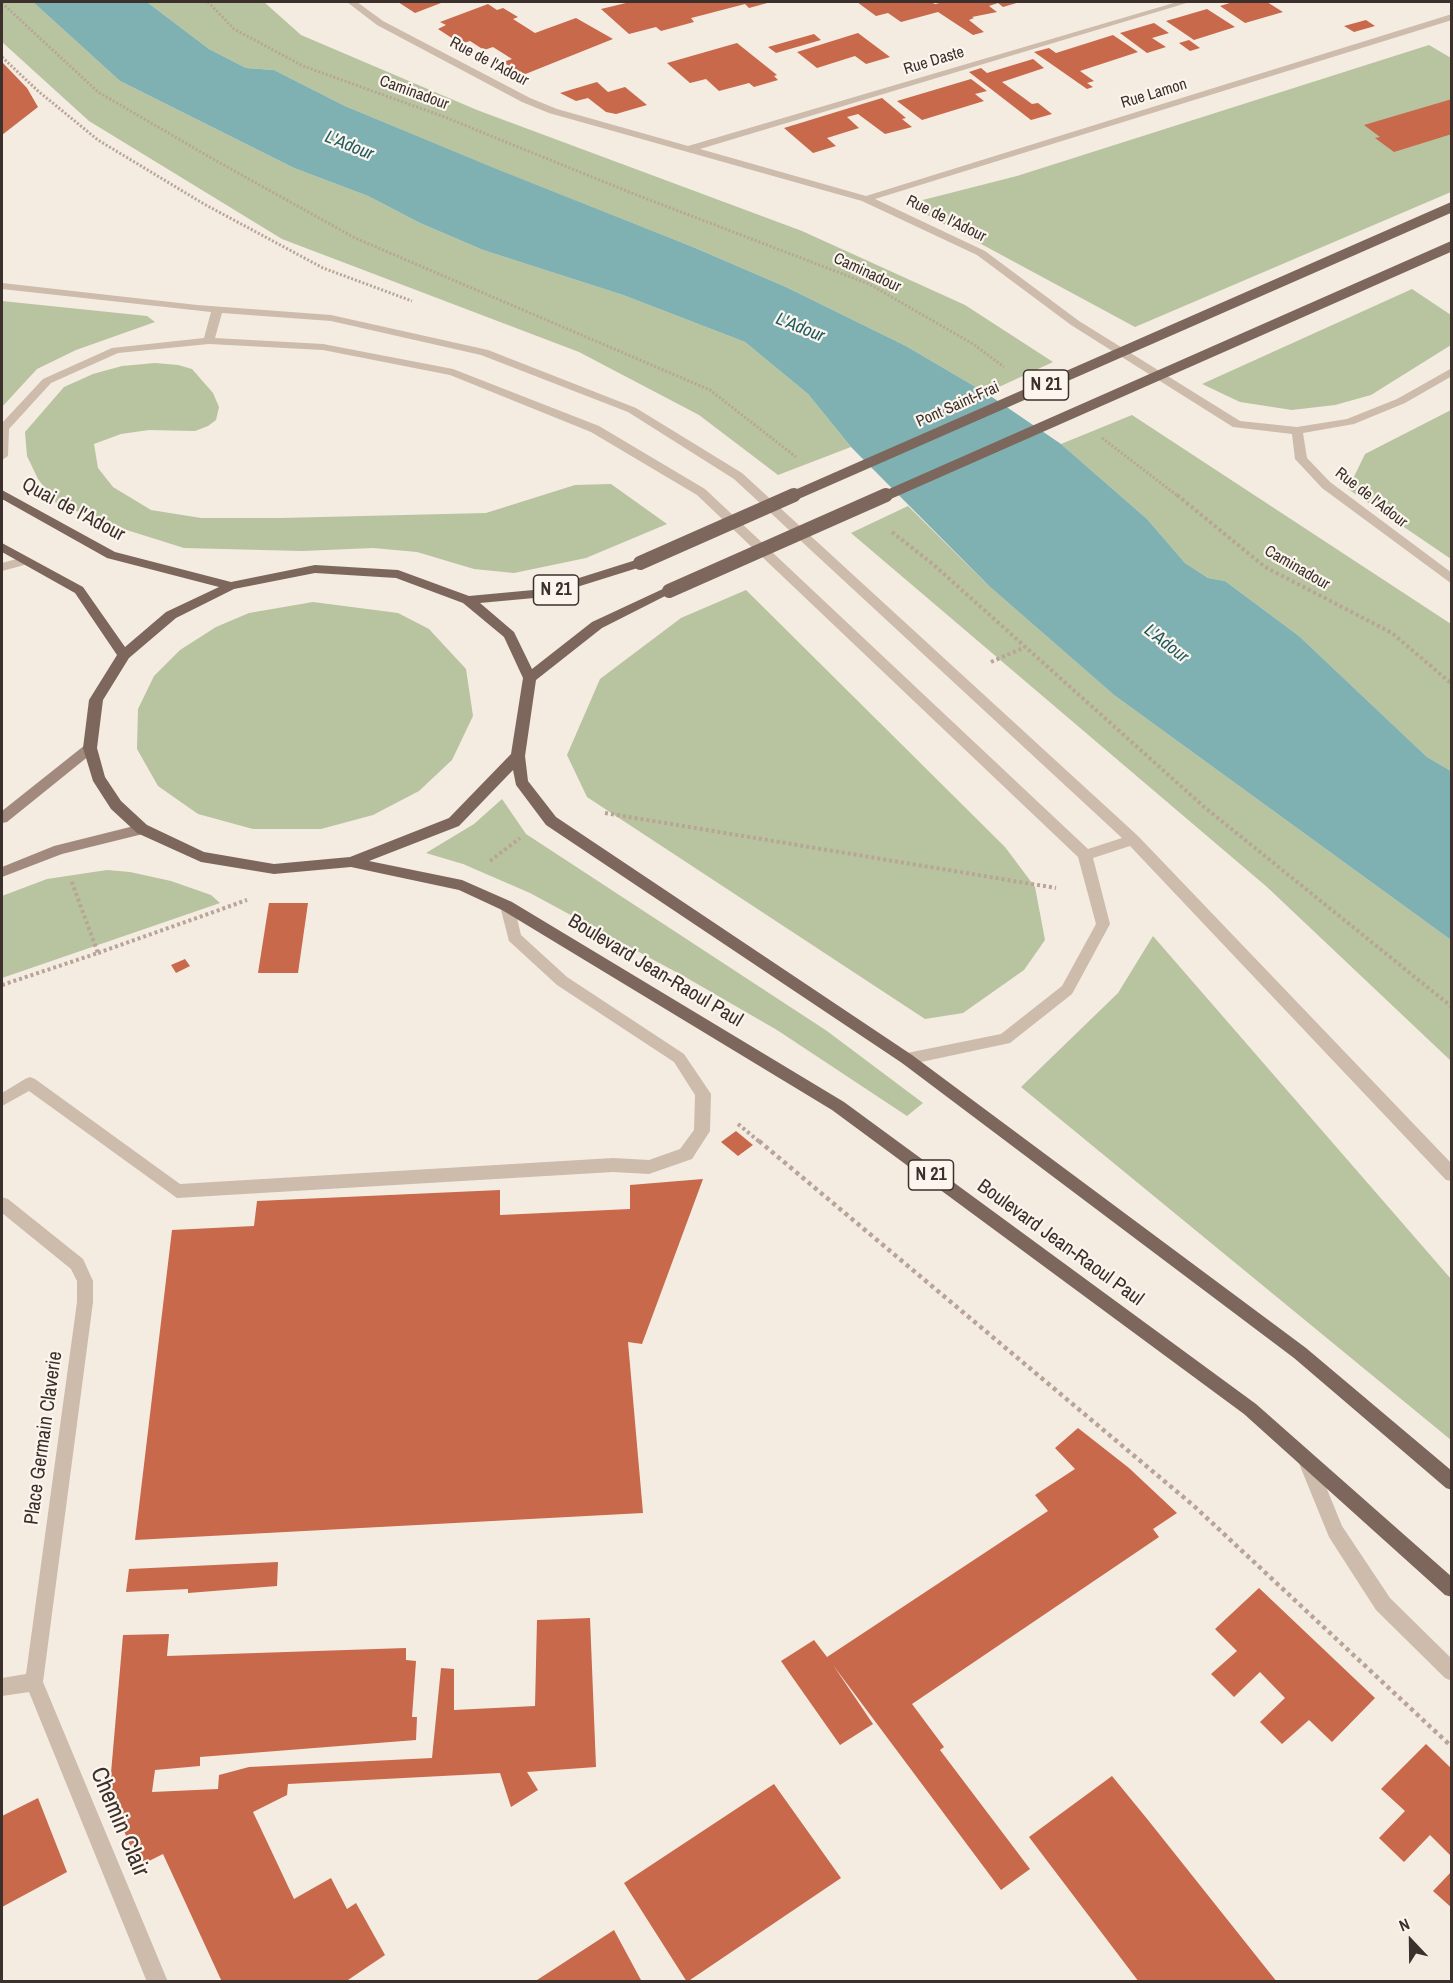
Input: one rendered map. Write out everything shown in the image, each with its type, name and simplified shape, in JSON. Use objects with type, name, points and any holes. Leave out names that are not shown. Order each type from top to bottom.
[{"type":"main road","name":"Pont Saint-Frai","points":[[468,600],[545,593],[640,563],[1452,207]]},
{"type":"main road","name":"N 21","points":[[530,678],[597,625],[669,591],[1452,246]]},
{"type":"main road","name":"Quai de l'Adour","points":[[2,494],[111,555],[231,586]]},
{"type":"main road","points":[[2,547],[79,590],[124,655]]},
{"type":"main road","points":[[518,756],[454,822],[351,862],[274,869],[201,857],[142,829],[116,805],[98,778],[90,748],[96,700],[124,655],[171,615],[231,586],[315,569],[398,574],[468,600],[509,635],[530,678],[518,756],[521,782],[551,821],[908,1059],[1300,1353],[1452,1482]]},
{"type":"main road","points":[[2,818],[90,748]]},
{"type":"main road","points":[[2,872],[59,850],[142,829]]},
{"type":"main road","name":"Boulevard Jean-Raoul Paul","points":[[351,862],[462,885],[507,906],[838,1106],[1250,1409],[1452,1588]]},
{"type":"street","name":"Rue de l'Adour","points":[[352,2],[380,23],[526,100],[553,111],[692,148],[866,199],[981,253],[1075,323],[1237,424],[1297,431],[1301,459],[1326,485],[1452,580]]},
{"type":"street","name":"Rue Daste","points":[[692,148],[1185,2]]},
{"type":"street","name":"Rue Lamon","points":[[866,199],[1452,17]]},
{"type":"street","points":[[2,286],[218,310],[331,318],[484,352],[632,410],[738,476],[1133,840],[1452,1175]]},
{"type":"street","points":[[209,341],[218,310]]},
{"type":"street","points":[[2,456],[3,428],[47,381],[116,350],[209,341],[323,347],[453,372],[604,435],[701,492],[1085,855],[1103,924],[1067,990],[1005,1039],[908,1059]]},
{"type":"street","points":[[1297,431],[1350,422],[1401,401],[1452,370]]},
{"type":"street","points":[[2,567],[24,561]]},
{"type":"street","points":[[1085,855],[1133,840]]},
{"type":"street","points":[[2,1100],[30,1083],[177,1191],[613,1165],[649,1167],[686,1154],[702,1131],[703,1094],[679,1058],[562,981],[514,937],[507,906]]},
{"type":"street","name":"Place Germain Claverie","points":[[2,1204],[77,1264],[85,1281],[85,1302],[34,1683]]},
{"type":"street","points":[[1306,1461],[1335,1531],[1383,1604],[1452,1672]]},
{"type":"street","points":[[2,1687],[34,1683]]},
{"type":"street","name":"Chemin Clair","points":[[34,1683],[158,1982]]},
{"type":"path","name":"Caminadour","points":[[208,2],[234,29],[303,66],[442,116],[629,192],[869,284],[973,345],[1011,372]]},
{"type":"path","points":[[2,57],[38,91],[98,140],[204,204],[323,268],[412,301]]},
{"type":"path","name":"Caminadour","points":[[1096,434],[1143,468],[1265,567],[1392,633],[1452,684]]},
{"type":"path","points":[[598,812],[1096,895]]},
{"type":"path","points":[[486,864],[526,834]]},
{"type":"path","points":[[67,871],[98,953]]},
{"type":"path","points":[[2,985],[256,898]]},
{"type":"path","points":[[703,1094],[1194,1506],[1452,1747]]},
{"type":"green space","points":[[2,2],[33,2],[120,81],[294,168],[368,196],[420,223],[483,250],[623,295],[745,342],[808,394],[851,447],[778,475],[699,415],[579,352],[282,239],[89,121],[2,42]]},
{"type":"green space","points":[[147,2],[264,2],[301,35],[477,110],[802,231],[965,305],[1053,362],[986,393],[906,346],[786,287],[345,106],[274,70],[246,68],[209,49]]},
{"type":"green space","points":[[1429,45],[1451,58],[1451,192],[1135,327],[907,204],[1017,176]]},
{"type":"green space","points":[[1412,289],[1451,315],[1451,345],[1371,395],[1335,405],[1292,410],[1240,402],[1202,384]]},
{"type":"green space","points":[[2,301],[147,316],[155,322],[76,350],[37,369],[2,407]]},
{"type":"green space","points":[[155,363],[192,369],[213,393],[219,407],[216,420],[195,431],[149,430],[121,434],[94,444],[98,468],[113,487],[151,510],[201,518],[486,513],[575,485],[611,484],[667,524],[586,558],[514,573],[474,569],[417,552],[373,548],[302,551],[184,548],[114,526],[56,503],[38,479],[27,456],[25,432],[64,387],[93,374],[122,366]]},
{"type":"green space","points":[[1451,410],[1451,559],[1348,489],[1365,454]]},
{"type":"green space","points":[[1132,415],[1451,624],[1451,771],[1427,757],[1299,636],[1225,581],[1208,578],[1185,563],[1147,519],[1061,444]]},
{"type":"green space","points":[[908,506],[989,586],[1114,695],[1451,940],[1451,1061],[1267,887],[851,533]]},
{"type":"green space","points":[[746,590],[1005,847],[1035,887],[1045,940],[1024,970],[963,1013],[925,1019],[587,797],[567,755],[600,679],[681,618]]},
{"type":"green space","points":[[313,602],[398,613],[429,629],[466,669],[473,716],[452,760],[419,791],[373,815],[321,829],[253,829],[198,814],[158,786],[137,749],[138,709],[154,676],[180,650],[216,627],[249,613]]},
{"type":"green space","points":[[502,799],[526,834],[827,1031],[923,1103],[907,1116],[777,1030],[687,978],[530,893],[463,864],[426,853],[474,824]]},
{"type":"green space","points":[[107,870],[130,872],[171,881],[211,895],[220,903],[2,978],[2,896],[47,879]]},
{"type":"green space","points":[[1153,936],[1451,1279],[1451,1440],[1021,1087],[1118,993]]},
{"type":"water","name":"L'Adour","points":[[33,2],[147,2],[209,49],[246,68],[274,70],[345,106],[786,287],[906,346],[986,393],[1061,444],[1147,519],[1185,563],[1208,578],[1225,581],[1299,636],[1427,757],[1451,771],[1451,940],[1114,695],[989,586],[851,447],[808,394],[745,342],[623,295],[483,250],[420,223],[368,196],[294,168],[120,81]]},
{"type":"building","points":[[398,2],[439,2],[441,3],[415,13]]},
{"type":"building","points":[[630,2],[771,2],[749,8],[745,4],[691,18],[694,22],[661,31],[656,27],[629,34],[601,9]]},
{"type":"building","points":[[857,2],[931,2],[935,4],[1020,2],[1003,7],[998,3],[989,6],[997,12],[972,17],[974,18],[969,20],[984,32],[973,35],[938,12],[901,22],[888,13],[876,16]]},
{"type":"building","points":[[1233,2],[1267,2],[1283,12],[1245,23],[1220,6]]},
{"type":"building","points":[[488,4],[497,10],[503,8],[518,17],[513,19],[535,33],[576,18],[613,39],[523,75],[503,62],[512,59],[493,47],[484,50],[470,41],[461,44],[438,29],[446,25],[440,22]]},
{"type":"building","points":[[1207,9],[1235,27],[1194,40],[1166,21]]},
{"type":"building","points":[[1366,20],[1375,26],[1354,32],[1344,26]]},
{"type":"building","points":[[1154,23],[1169,33],[1152,38],[1166,47],[1147,53],[1120,33]]},
{"type":"building","points":[[858,33],[890,57],[866,64],[855,56],[817,68],[797,52]]},
{"type":"building","points":[[814,34],[821,40],[776,53],[768,47]]},
{"type":"building","points":[[1113,35],[1138,52],[1080,71],[1094,81],[1087,83],[1093,87],[1087,89],[1034,52],[1049,48],[1056,53]]},
{"type":"building","points":[[1189,40],[1200,48],[1190,51],[1179,43]]},
{"type":"building","points":[[737,43],[777,75],[774,76],[778,80],[754,87],[749,83],[719,91],[706,79],[690,83],[667,63]]},
{"type":"building","points":[[1033,59],[1044,68],[1002,82],[1032,104],[1038,103],[1052,114],[1031,120],[969,72],[981,68],[987,73]]},
{"type":"building","points":[[2,62],[27,88],[38,107],[2,135]]},
{"type":"building","points":[[971,79],[987,91],[975,94],[984,101],[922,120],[897,101]]},
{"type":"building","points":[[597,82],[608,92],[625,87],[647,105],[616,114],[606,112],[588,98],[576,101],[560,93]]},
{"type":"building","points":[[882,98],[906,118],[902,119],[912,127],[885,134],[858,114],[847,117],[859,128],[827,138],[836,146],[813,153],[784,128]]},
{"type":"building","points":[[1452,99],[1452,134],[1394,152],[1375,138],[1380,137],[1364,125]]},
{"type":"building","points":[[269,903],[308,903],[298,973],[258,973]]},
{"type":"building","points":[[185,959],[190,966],[176,973],[171,965]]},
{"type":"building","points":[[736,1131],[753,1145],[738,1156],[721,1142]]},
{"type":"building","points":[[703,1179],[642,1344],[628,1342],[643,1513],[135,1540],[172,1230],[254,1226],[257,1201],[500,1190],[500,1215],[630,1209],[630,1185]]},
{"type":"building","points":[[1078,1428],[1129,1468],[1177,1513],[1153,1529],[1159,1537],[912,1704],[944,1747],[940,1750],[1030,1869],[1001,1890],[833,1665],[873,1724],[840,1745],[781,1661],[814,1640],[827,1657],[1048,1511],[1035,1495],[1075,1469],[1055,1448]]},
{"type":"building","points":[[278,1562],[277,1586],[188,1593],[188,1589],[126,1592],[129,1569]]},
{"type":"building","points":[[1259,1588],[1375,1698],[1332,1742],[1309,1720],[1282,1744],[1260,1722],[1285,1698],[1260,1672],[1234,1697],[1211,1674],[1237,1651],[1215,1629]]},
{"type":"building","points":[[590,1618],[596,1767],[527,1772],[538,1790],[511,1807],[500,1773],[288,1784],[287,1795],[253,1812],[294,1899],[331,1878],[347,1909],[356,1903],[385,1955],[345,1982],[222,1982],[163,1854],[139,1866],[109,1796],[123,1635],[169,1634],[167,1656],[406,1648],[406,1660],[416,1661],[412,1717],[417,1717],[416,1740],[200,1757],[200,1766],[155,1770],[152,1792],[218,1789],[219,1775],[249,1767],[432,1758],[441,1668],[454,1669],[454,1710],[535,1706],[537,1620]]},
{"type":"building","points":[[1426,1744],[1452,1769],[1452,1857],[1430,1835],[1404,1862],[1379,1838],[1405,1811],[1381,1789]]},
{"type":"building","points":[[1112,1776],[1277,1982],[1139,1982],[1029,1837]]},
{"type":"building","points":[[774,1784],[841,1878],[687,1982],[624,1883]]},
{"type":"building","points":[[38,1798],[67,1872],[2,1907],[2,1816]]},
{"type":"building","points":[[1452,1871],[1452,1908],[1433,1891]]},
{"type":"building","points":[[614,1930],[642,1982],[534,1982]]}]
